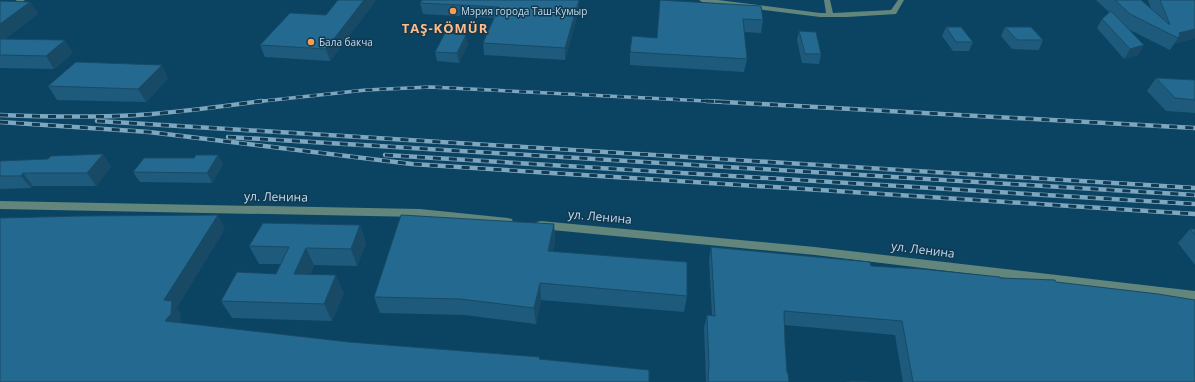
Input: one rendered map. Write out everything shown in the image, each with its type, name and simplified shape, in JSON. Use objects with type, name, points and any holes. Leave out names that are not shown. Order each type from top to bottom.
[{"type":"street","points":[[0,15],[22,0]]},
{"type":"street","points":[[702,0],[830,15],[893,12],[901,0]]},
{"type":"street","points":[[827,0],[830,15]]},
{"type":"street","name":"ул. Ленина","points":[[0,205],[420,213],[515,222]]},
{"type":"street","name":"ул. Ленина","points":[[531,224],[815,251],[1195,296]]},
{"type":"building","points":[[338,0],[364,0],[326,49],[260,45],[290,13],[326,15]]},
{"type":"building","points":[[422,0],[579,0],[565,48],[483,43],[499,7],[420,3]]},
{"type":"building","points":[[660,0],[761,6],[763,20],[743,19],[747,59],[630,52],[632,36],[657,38]]},
{"type":"building","points":[[1115,0],[1141,0],[1170,25],[1160,0],[1195,0],[1195,29],[1179,33],[1180,35],[1178,38],[1130,14]]},
{"type":"building","points":[[0,1],[30,2],[0,24]]},
{"type":"building","points":[[1111,11],[1144,45],[1130,49],[1102,19]]},
{"type":"building","points":[[946,27],[961,27],[973,42],[956,42]]},
{"type":"building","points":[[1005,27],[1031,27],[1043,40],[1017,40]]},
{"type":"building","points":[[799,31],[816,32],[821,54],[805,54]]},
{"type":"building","points":[[445,33],[466,35],[457,53],[435,52]]},
{"type":"building","points":[[0,39],[65,40],[46,56],[0,55]]},
{"type":"building","points":[[76,62],[162,65],[138,89],[48,86]]},
{"type":"building","points":[[1156,78],[1195,80],[1195,100],[1175,98]]},
{"type":"building","points":[[103,154],[87,173],[23,173],[21,176],[0,176],[0,161],[48,159],[51,156]]},
{"type":"building","points":[[196,155],[218,155],[207,173],[133,172],[144,158],[194,158]]},
{"type":"building","points":[[218,215],[164,300],[172,301],[171,314],[165,321],[349,342],[540,357],[539,359],[649,370],[649,382],[0,382],[0,218]]},
{"type":"building","points":[[401,215],[554,224],[548,251],[687,262],[687,296],[540,283],[534,308],[460,299],[374,297]]},
{"type":"building","points":[[263,223],[360,225],[351,249],[306,248],[294,274],[336,275],[324,304],[221,301],[237,272],[276,274],[289,247],[249,246]]},
{"type":"building","points":[[1190,229],[1195,229],[1195,235]]},
{"type":"building","points":[[711,247],[870,262],[871,266],[922,269],[1000,278],[1055,280],[1056,282],[1195,300],[1195,382],[913,382],[902,321],[784,311],[787,373],[789,382],[708,382],[709,365],[707,315],[715,316]]},
{"type":"building","points":[[852,381],[869,382],[846,382]]},
{"type":"railway","points":[[256,102],[366,90],[430,87],[726,102]]},
{"type":"railway","points":[[256,102],[262,101]]},
{"type":"railway","points":[[706,101],[1195,128]]},
{"type":"railway","points":[[0,115],[76,117],[114,116],[166,113],[256,102]]},
{"type":"railway","points":[[97,121],[1195,188]]},
{"type":"railway","points":[[0,122],[149,132],[412,164],[1195,214]]},
{"type":"railway","points":[[228,137],[1195,195]]},
{"type":"railway","points":[[385,155],[1195,204]]},
{"type":"place","name":"Мэрия города Таш-Кумыр","points":[[453,11]]},
{"type":"place","name":"Бала бакча","points":[[311,42]]},
{"type":"district","name":"TAŞ-KÖMÜR","points":[[445,28]]}]
